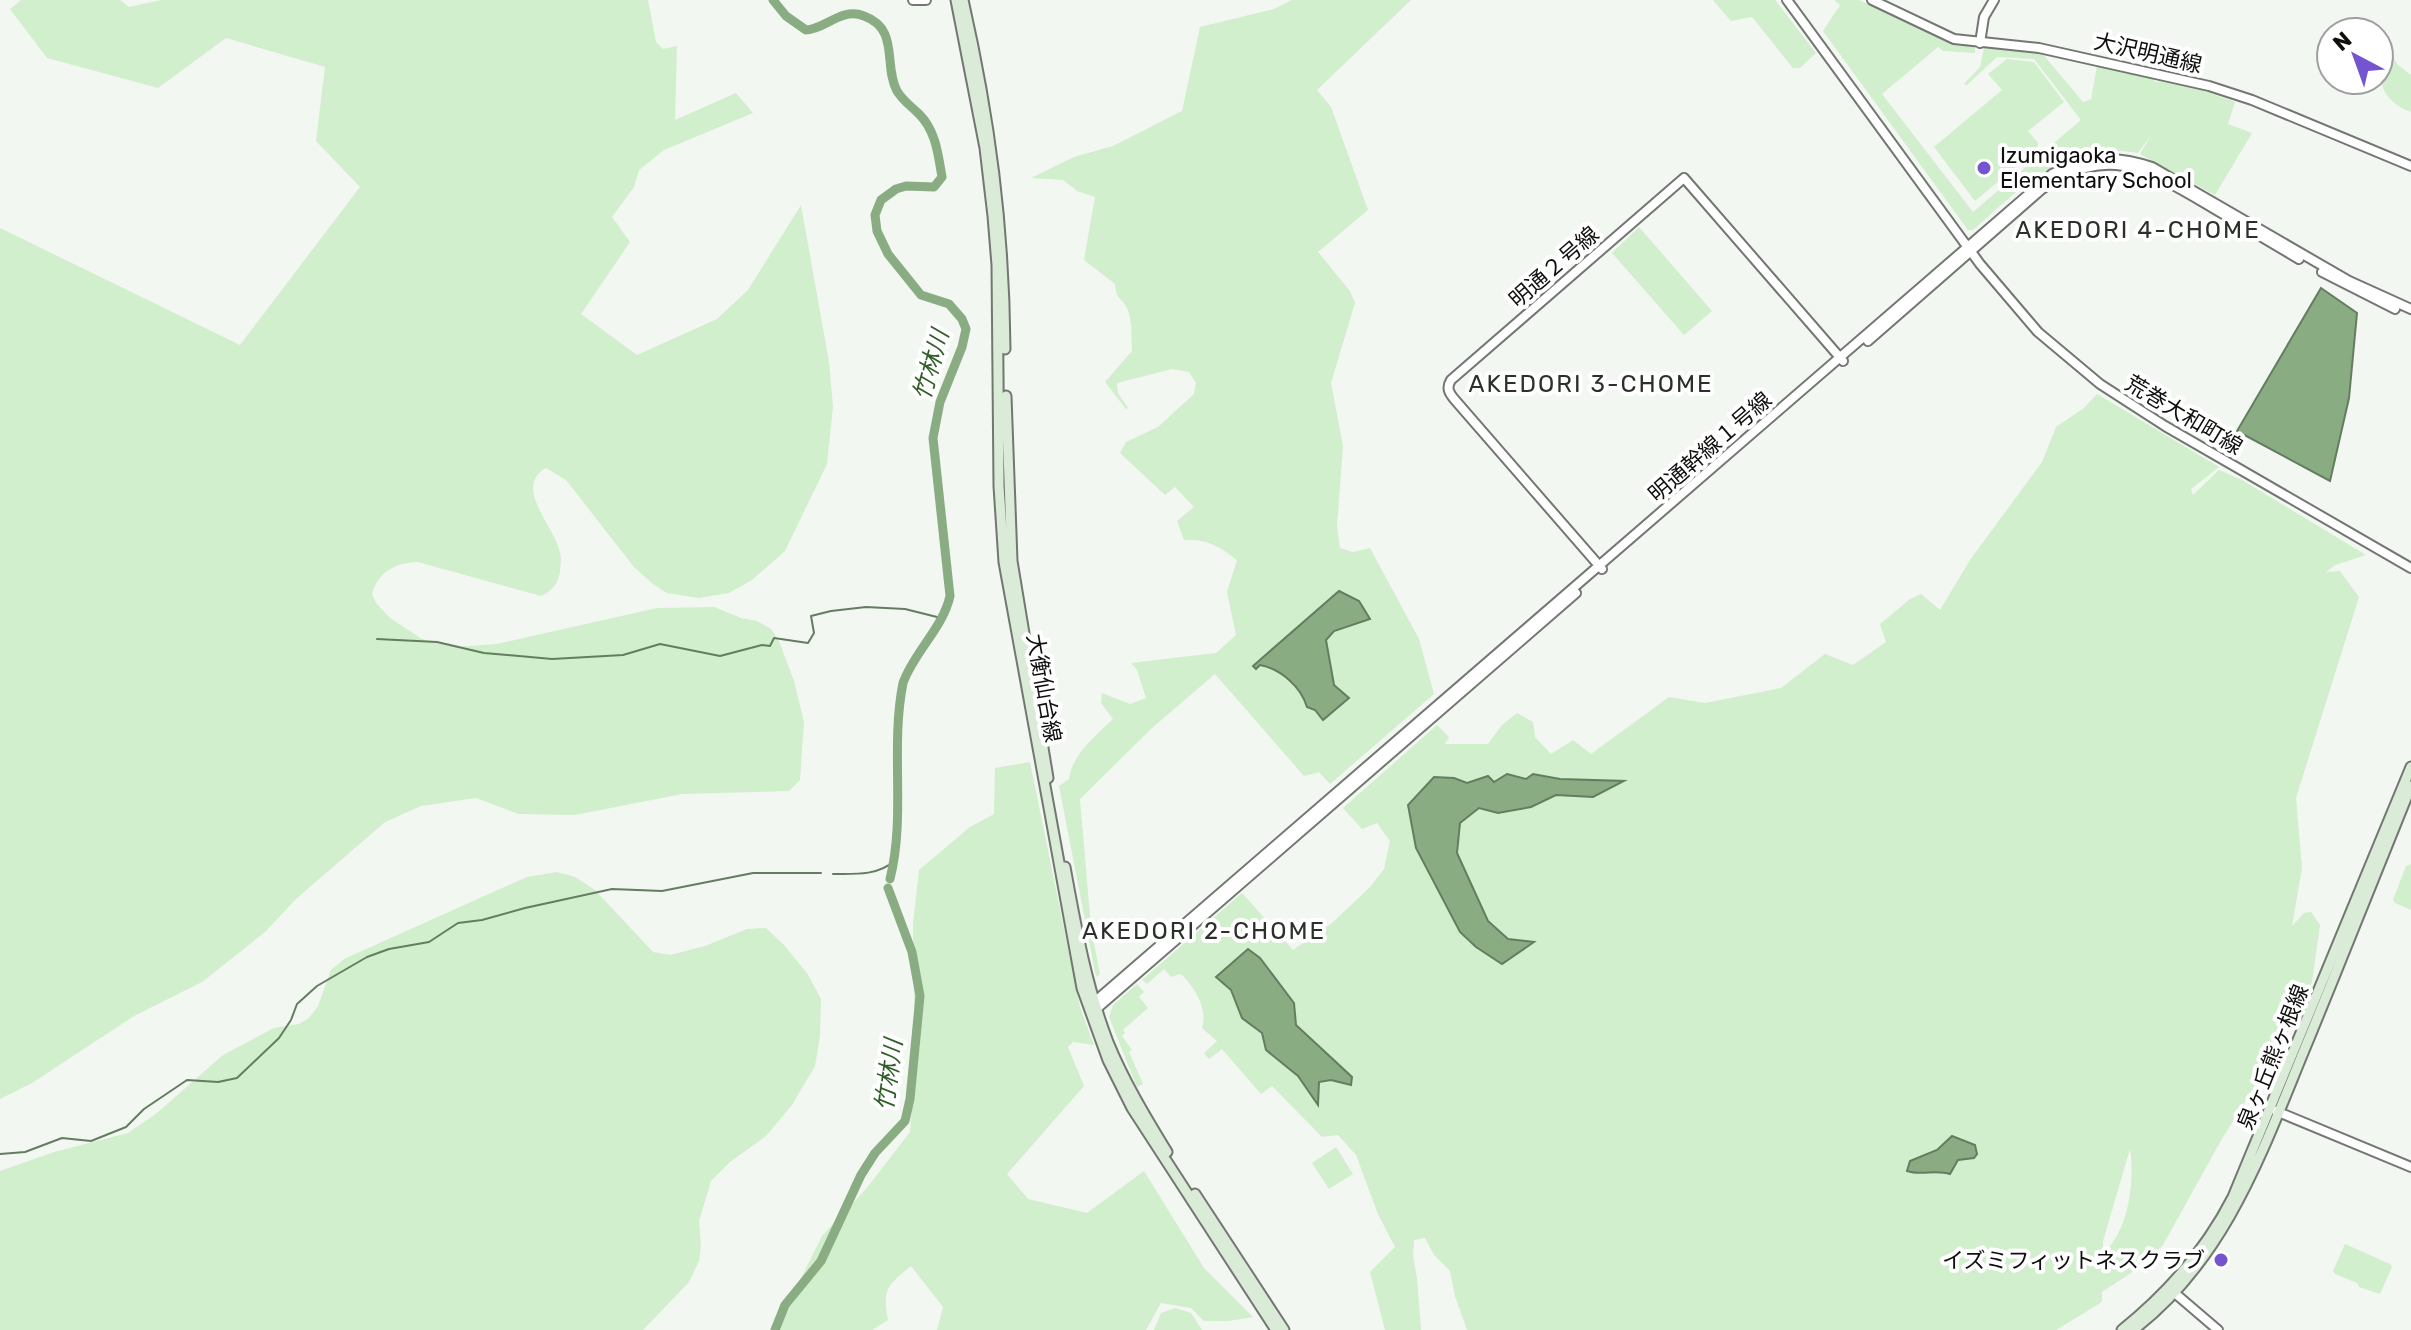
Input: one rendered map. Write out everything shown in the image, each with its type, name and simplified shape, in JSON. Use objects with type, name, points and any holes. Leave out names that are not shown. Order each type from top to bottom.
[{"type":"main road","name":"大衡仙台線","points":[[956,0],[985,148],[993,216],[997,265],[999,486],[1004,562],[1075,957],[1120,1086],[1276,1330]]},
{"type":"main road","name":"大衡仙台線","points":[[963,0],[991,142],[1003,240],[1009,527],[1017,598],[1092,1008],[1139,1106],[1284,1330]]},
{"type":"main road","name":"泉ヶ丘熊ヶ根線","points":[[2133,1330],[2204,1258],[2235,1209],[2411,767]]},
{"type":"main road","name":"泉ヶ丘熊ヶ根線","points":[[2275,1110],[2411,786]]},
{"type":"main road","name":"泉ヶ丘熊ヶ根線","points":[[2122,1330],[2172,1290]]},
{"type":"street","points":[[913,0],[926,0]]},
{"type":"street","name":"荒巻大和町線","points":[[1787,0],[1996,285],[2038,332],[2100,384],[2165,426],[2411,568]]},
{"type":"street","name":"大沢明通線","points":[[1872,0],[1954,39],[2068,53],[2209,86],[2252,100],[2411,166]]},
{"type":"street","points":[[1980,43],[1984,17],[1994,0]]},
{"type":"street","name":"明通幹線１号線","points":[[1092,1008],[1969,248],[2059,177],[2096,165],[2127,165],[2168,182],[2347,287],[2379,303],[2411,311]]},
{"type":"street","name":"明通２号線","points":[[1601,568],[1449,393],[1448,386],[1451,380],[1679,182],[1684,178],[1842,360]]},
{"type":"street","points":[[2275,1110],[2411,1167]]},
{"type":"street","points":[[2172,1290],[2218,1330]]},
{"type":"shaded area","points":[[21,0],[120,0],[129,7],[161,0],[648,0],[656,42],[663,49],[677,46],[675,120],[736,93],[753,113],[664,150],[639,170],[634,187],[612,217],[630,242],[581,314],[637,355],[717,319],[748,290],[801,205],[829,362],[833,406],[827,464],[785,551],[752,580],[729,593],[699,598],[667,593],[653,584],[634,567],[566,480],[546,468],[537,476],[533,486],[534,497],[561,557],[558,580],[548,592],[541,596],[418,562],[389,569],[379,579],[372,594],[390,618],[422,639],[456,647],[497,644],[657,608],[714,607],[757,621],[771,629],[779,641],[794,681],[804,722],[800,780],[789,791],[682,794],[575,815],[519,814],[476,798],[421,806],[385,822],[296,899],[265,932],[202,982],[134,1016],[32,1083],[0,1099],[0,228],[240,345],[360,187],[316,141],[325,67],[226,38],[158,88],[47,58],[10,9]]},
{"type":"shaded area","points":[[1292,0],[1411,0],[1317,90],[1331,107],[1368,210],[1318,252],[1350,291],[1355,303],[1331,383],[1343,446],[1337,526],[1340,548],[1353,552],[1370,548],[1419,639],[1434,694],[1330,784],[1319,772],[1304,776],[1215,674],[1152,728],[1080,799],[1091,928],[1100,974],[1096,977],[1059,786],[1069,779],[1075,762],[1086,746],[1113,719],[1101,703],[1102,693],[1130,704],[1146,698],[1137,670],[1131,663],[1216,653],[1236,635],[1227,592],[1237,560],[1213,544],[1184,540],[1177,521],[1194,507],[1175,487],[1165,495],[1120,453],[1126,442],[1158,427],[1194,394],[1196,383],[1189,372],[1172,369],[1117,383],[1126,409],[1105,382],[1132,351],[1129,313],[1118,296],[1115,284],[1084,260],[1095,197],[1077,191],[1063,180],[1031,178],[1074,157],[1113,146],[1182,111],[1200,27],[1274,9]]},
{"type":"shaded area","points":[[1713,0],[1775,0],[1816,53],[1800,68],[1793,68],[1752,17],[1731,21]]},
{"type":"shaded area","points":[[1834,0],[1859,0],[1948,43],[1975,47],[1975,53],[1943,51],[1938,47],[1882,94],[1973,212],[2081,120],[2034,59],[1997,57],[1967,85],[1964,84],[1980,67],[1984,48],[2041,52],[2083,102],[2091,99],[2097,66],[2153,79],[2157,83],[2204,91],[2235,102],[2228,124],[2252,133],[2215,195],[2140,154],[2151,135],[2138,153],[2112,151],[2088,154],[2047,170],[1973,230],[1968,230],[1823,31],[1840,5]]},
{"type":"shaded area","points":[[2007,59],[2034,62],[2064,102],[2028,131],[2038,143],[2037,149],[1975,201],[1934,147],[2002,90],[1988,74]]},
{"type":"shaded area","points":[[2395,60],[2411,75],[2411,112],[2388,96],[2395,96]]},
{"type":"shaded area","points":[[1639,227],[1712,311],[1684,335],[1612,253]]},
{"type":"shaded area","points":[[2321,288],[2357,313],[2349,398],[2330,481],[2237,431]]},
{"type":"shaded area","points":[[2097,394],[2219,467],[2191,489],[2193,495],[2219,470],[2242,480],[2366,555],[2335,565],[2326,572],[2340,571],[2359,597],[2296,798],[2302,868],[2292,926],[2304,913],[2311,912],[2320,925],[2312,982],[2290,1028],[2219,1144],[2163,1245],[2134,1271],[2102,1292],[2102,1302],[2056,1330],[1467,1330],[1450,1271],[1434,1255],[1425,1238],[1414,1240],[1413,1256],[1421,1330],[1385,1330],[1370,1272],[1395,1247],[1378,1214],[1356,1155],[1338,1135],[1322,1137],[1272,1086],[1261,1094],[1222,1049],[1209,1059],[1204,1053],[1217,1041],[1202,1028],[1203,1013],[1199,999],[1181,974],[1171,977],[1164,969],[1147,984],[1142,980],[1242,893],[1293,950],[1332,923],[1370,887],[1384,869],[1390,841],[1377,823],[1362,829],[1343,808],[1437,725],[1449,737],[1445,744],[1488,744],[1502,725],[1517,713],[1533,722],[1535,737],[1551,754],[1573,740],[1591,754],[1669,697],[1705,703],[1781,688],[1825,654],[1853,665],[1886,642],[1880,624],[1910,599],[1921,594],[1940,610],[1970,560],[2042,462],[2056,427],[2084,408]],"holes":[[[2130,1149],[2131,1190],[2124,1219],[2112,1244],[2103,1253],[2103,1241]]]},
{"type":"shaded area","points":[[1339,591],[1359,601],[1370,619],[1334,631],[1326,640],[1334,685],[1349,698],[1323,720],[1315,710],[1307,707],[1295,686],[1283,675],[1268,667],[1260,665],[1256,669],[1253,666]]},
{"type":"shaded area","points":[[1030,762],[1080,1007],[1094,1045],[1073,1042],[1068,1047],[1084,1086],[1007,1174],[1028,1199],[1087,1213],[1144,1171],[1204,1268],[1253,1317],[1204,1321],[1191,1308],[1161,1303],[1146,1330],[937,1330],[943,1307],[911,1266],[888,1288],[888,1320],[872,1330],[775,1330],[822,1236],[866,1189],[910,1132],[915,1069],[913,924],[919,870],[970,827],[994,814],[995,768]]},
{"type":"shaded area","points":[[1507,774],[1526,779],[1533,774],[1560,779],[1624,781],[1593,797],[1556,795],[1531,807],[1498,813],[1479,808],[1460,823],[1457,853],[1488,921],[1508,939],[1534,942],[1502,964],[1460,932],[1416,848],[1408,805],[1434,777],[1454,778],[1467,783],[1488,776],[1494,782]]},
{"type":"shaded area","points":[[2411,864],[2411,910],[2393,900],[2406,866]]},
{"type":"shaded area","points":[[557,872],[575,877],[595,890],[653,952],[670,955],[705,946],[747,929],[766,928],[807,973],[821,999],[815,1066],[792,1105],[766,1136],[730,1162],[711,1181],[699,1221],[699,1261],[689,1282],[643,1330],[0,1330],[0,1171],[54,1152],[128,1133],[157,1113],[223,1055],[274,1028],[299,1024],[309,1018],[318,1006],[331,970],[344,959],[527,877]]},
{"type":"shaded area","points":[[1248,949],[1260,958],[1294,1003],[1296,1025],[1352,1077],[1351,1085],[1331,1080],[1319,1082],[1318,1105],[1298,1076],[1266,1050],[1262,1033],[1242,1018],[1231,990],[1216,977]]},
{"type":"shaded area","points":[[1137,984],[1144,992],[1139,997],[1148,1008],[1123,1030],[1125,1033],[1122,1036],[1132,1050],[1129,1052],[1143,1084],[1137,1087],[1109,1017],[1113,1005]]},
{"type":"shaded area","points":[[1952,1136],[1975,1145],[1977,1154],[1974,1158],[1958,1160],[1950,1174],[1907,1171],[1910,1161],[1937,1150]]},
{"type":"shaded area","points":[[1336,1147],[1353,1174],[1329,1189],[1312,1163]]},
{"type":"shaded area","points":[[2345,1244],[2390,1264],[2392,1267],[2380,1294],[2335,1274],[2333,1271]]},
{"type":"shaded area","points":[[1175,1308],[1191,1313],[1202,1330],[1154,1330],[1161,1313]]},
{"type":"waterway","name":"竹林川","points":[[773,0],[786,16],[806,30],[848,14],[864,16],[882,30],[887,39],[897,91],[929,128],[942,177],[934,187],[906,186],[881,200],[875,215],[877,231],[888,254],[921,295],[949,304],[966,329],[940,402],[933,438],[950,596],[941,619],[903,683],[898,732],[897,831],[890,879]]},
{"type":"waterway","points":[[377,639],[437,642],[484,653],[552,659],[623,655],[660,644],[720,656],[762,645],[770,646],[774,638],[808,643],[814,633],[811,616],[831,611],[866,607],[905,609],[941,618]]},
{"type":"waterway","points":[[833,874],[873,872],[894,861]]},
{"type":"waterway","points":[[0,1154],[25,1152],[62,1138],[91,1141],[126,1127],[144,1109],[187,1080],[218,1082],[237,1078],[279,1038],[297,1004],[317,986],[367,957],[389,949],[429,942],[458,923],[612,889],[662,891],[753,873],[821,873]]},
{"type":"waterway","name":"竹林川","points":[[775,1330],[785,1305],[821,1261],[861,1175],[875,1153],[905,1121],[920,996],[912,952],[888,888]]},
{"type":"place","name":"Izumigaoka Elementary School","points":[[1984,168]]},
{"type":"place","name":"イズミフィットネスクラブ","points":[[2221,1260]]},
{"type":"district","name":"AKEDORI 4-CHOME","points":[[2138,230]]},
{"type":"district","name":"AKEDORI 3-CHOME","points":[[1591,384]]},
{"type":"district","name":"AKEDORI 2-CHOME","points":[[1204,931]]}]
